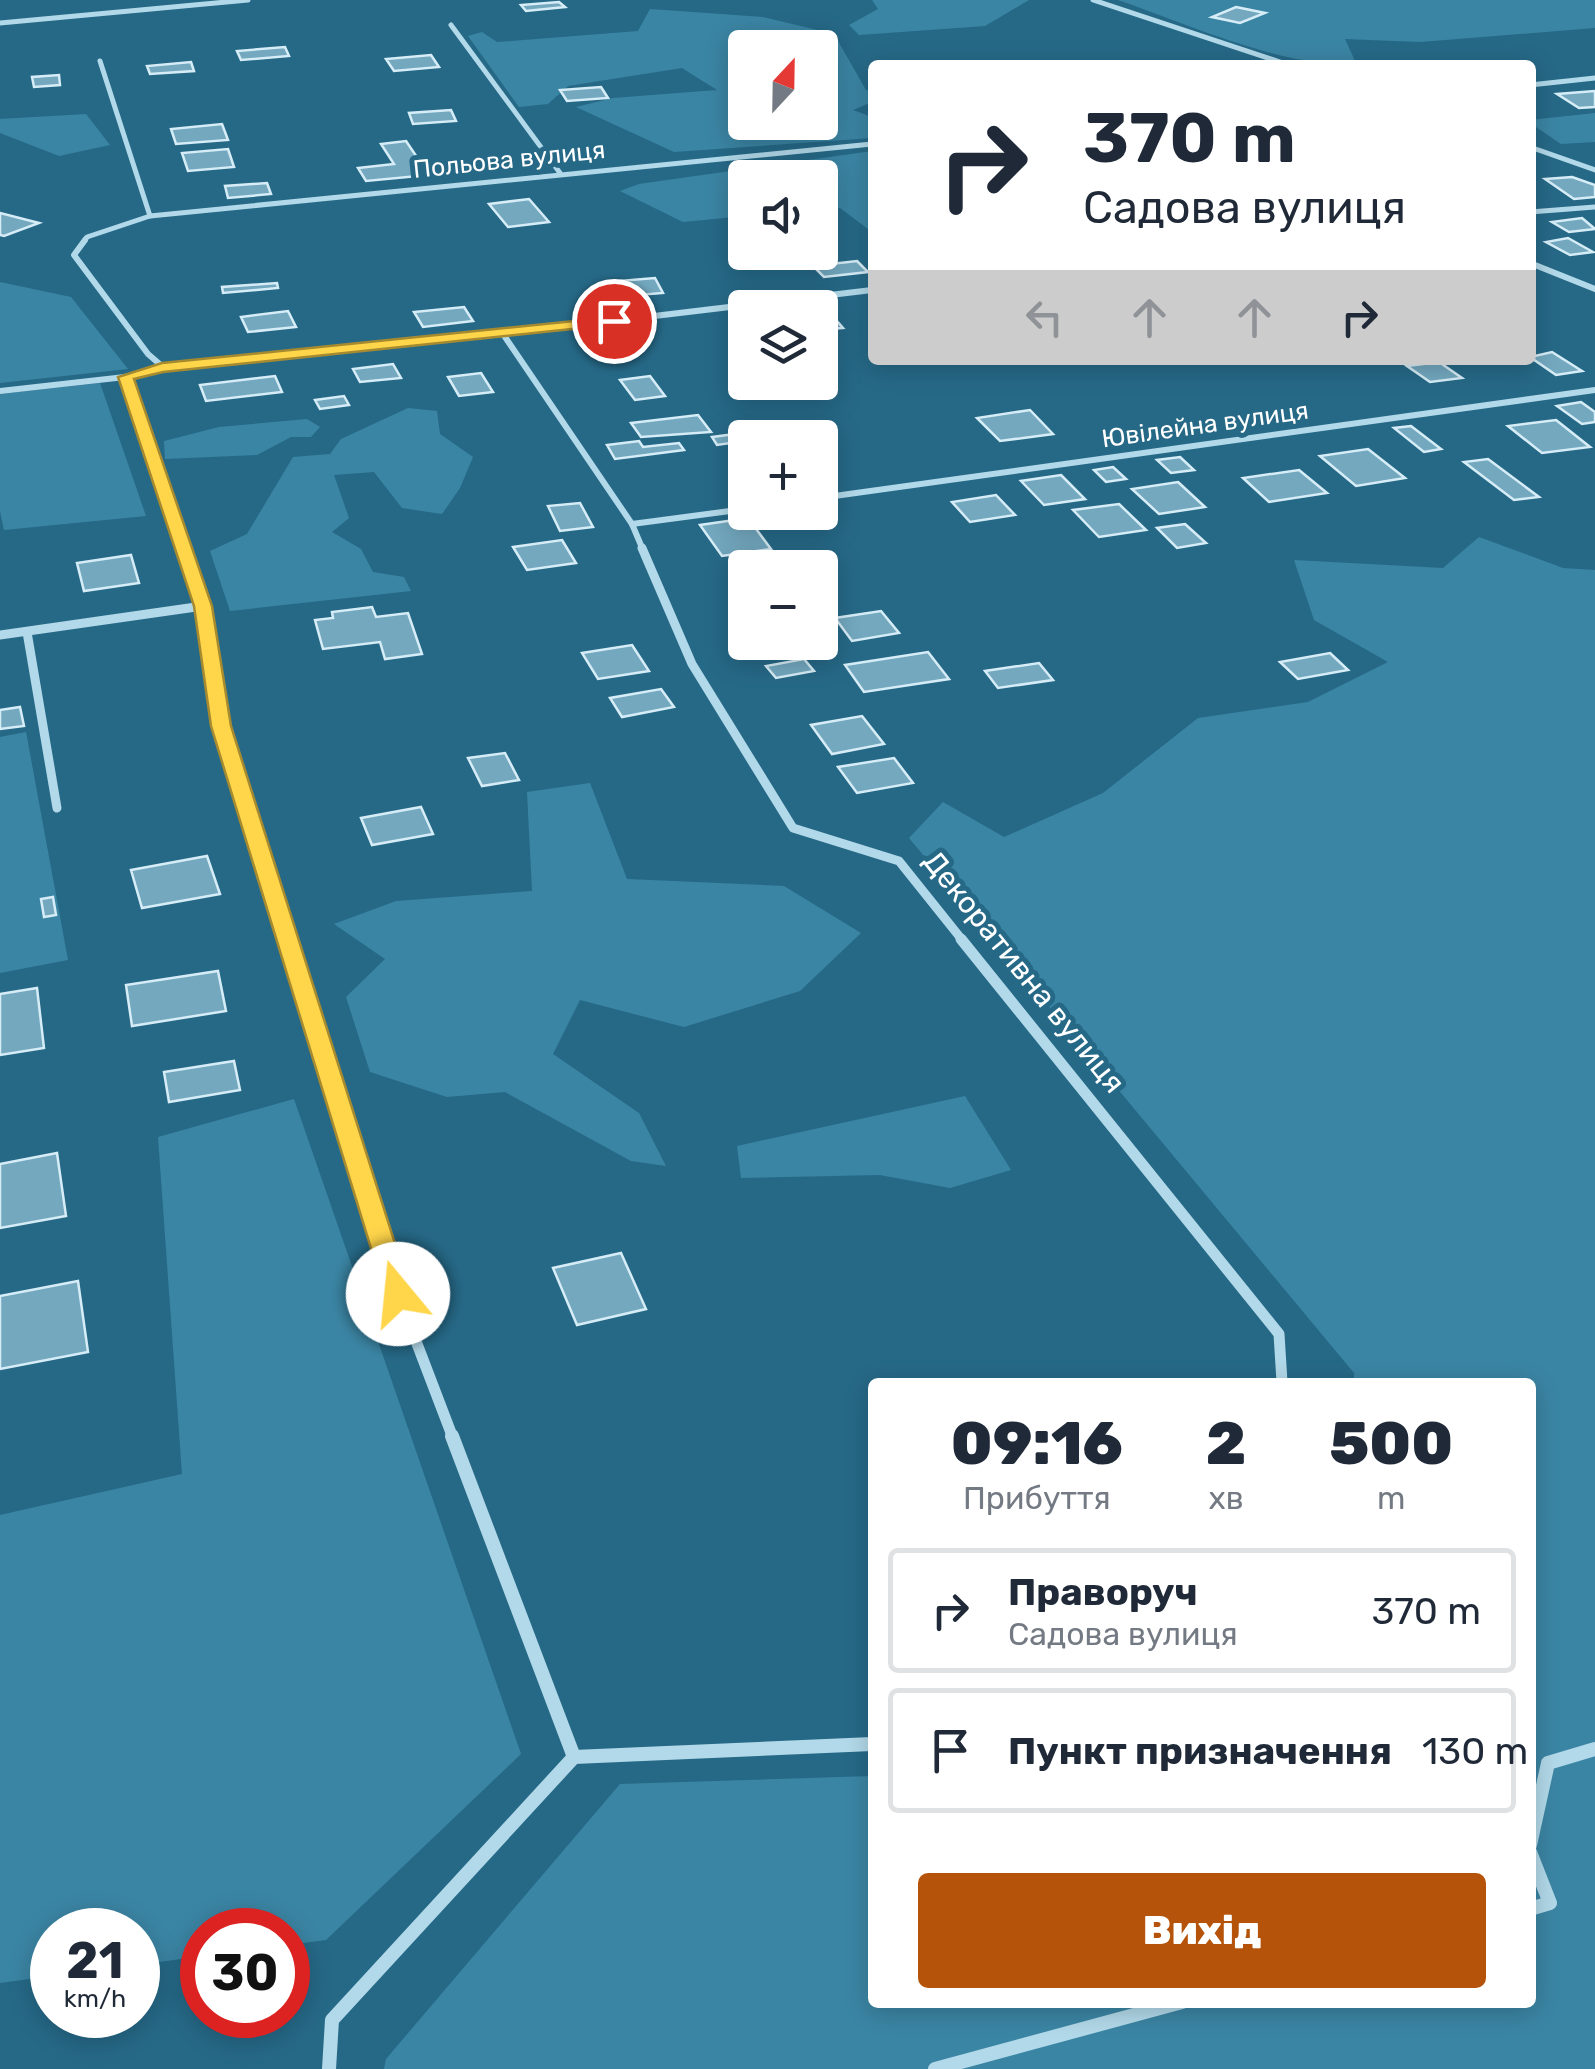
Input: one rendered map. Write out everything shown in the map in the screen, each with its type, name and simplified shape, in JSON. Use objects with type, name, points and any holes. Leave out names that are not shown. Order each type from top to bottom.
[{"type":"street","points":[[0,24],[248,0]]},
{"type":"street","points":[[1093,0],[1275,60]]},
{"type":"street","points":[[452,26],[560,173]]},
{"type":"street","points":[[100,61],[150,216]]},
{"type":"street","points":[[1536,84],[1595,78]]},
{"type":"street","name":"Польова вулиця","points":[[162,368],[74,256],[87,238],[150,216],[868,144]]},
{"type":"street","points":[[1536,149],[1595,170]]},
{"type":"street","points":[[1536,212],[1595,207]]},
{"type":"street","points":[[1536,265],[1595,289]]},
{"type":"street","points":[[0,391],[126,377],[162,368],[503,334],[868,290]]},
{"type":"street","name":"Декоративна вулиця","points":[[503,334],[632,524],[692,664],[793,828],[834,844],[898,860],[1279,1334],[1282,1378]]},
{"type":"street","points":[[126,377],[203,606],[221,726],[398,1294],[574,1757]]},
{"type":"street","name":"Ювілейна вулиця","points":[[838,495],[1595,390]]},
{"type":"street","points":[[632,524],[728,510]]},
{"type":"street","points":[[0,635],[203,606]]},
{"type":"street","points":[[27,632],[57,808]]},
{"type":"street","points":[[329,2069],[332,2020],[574,1757],[868,1744]]},
{"type":"street","points":[[1536,1820],[1548,1763],[1595,1749]]},
{"type":"street","points":[[1536,1864],[1550,1903],[1536,1906]]},
{"type":"street","points":[[936,2069],[1160,2008]]},
{"type":"shaded area","points":[[872,0],[1029,0],[985,26],[859,35],[849,25],[878,9]]},
{"type":"shaded area","points":[[1118,0],[1595,0],[1595,28],[1420,42],[1345,39],[1355,60],[1302,60],[1204,32]]},
{"type":"shaded area","points":[[650,9],[763,17],[817,30],[728,30],[728,140],[838,140],[838,41],[868,90],[868,104],[853,110],[868,116],[868,138],[674,152],[576,107],[613,98],[717,90],[682,68],[568,86],[548,104],[519,107],[468,36],[482,32],[497,42],[638,31]]},
{"type":"shaded area","points":[[1595,113],[1595,142],[1561,144],[1536,127],[1536,119]]},
{"type":"shaded area","points":[[86,114],[110,145],[59,156],[0,133],[0,119]]},
{"type":"shaded area","points":[[868,152],[868,229],[840,208],[838,160],[808,160]]},
{"type":"shaded area","points":[[728,171],[728,218],[683,222],[620,191],[639,184]]},
{"type":"shaded area","points":[[0,282],[71,297],[128,369],[0,383]]},
{"type":"shaded area","points":[[100,383],[146,516],[4,530],[0,511],[0,394]]},
{"type":"shaded area","points":[[408,408],[437,411],[440,434],[473,457],[460,488],[442,514],[402,508],[374,472],[334,475],[349,518],[332,532],[361,549],[373,572],[404,577],[411,591],[230,611],[210,551],[247,534],[293,457],[330,454],[341,439]]},
{"type":"shaded area","points":[[307,419],[320,427],[311,437],[291,437],[257,455],[165,459],[164,441],[219,427]]},
{"type":"shaded area","points":[[1479,537],[1563,568],[1595,570],[1595,2069],[384,2069],[386,2059],[620,1784],[868,1776],[868,2008],[1536,2008],[1536,1378],[1354,1378],[1354,1373],[909,838],[943,802],[1004,837],[1103,793],[1198,718],[1308,702],[1388,662],[1314,620],[1294,560],[1443,568]]},
{"type":"shaded area","points":[[26,732],[68,960],[0,973],[0,737]]},
{"type":"shaded area","points":[[590,783],[627,879],[784,886],[861,933],[800,991],[684,1027],[580,1000],[553,1054],[639,1113],[666,1166],[631,1161],[505,1092],[447,1097],[370,1072],[346,997],[385,959],[334,924],[396,901],[532,891],[527,792]]},
{"type":"shaded area","points":[[965,1096],[1011,1170],[950,1188],[880,1175],[741,1178],[737,1146]]},
{"type":"shaded area","points":[[294,1099],[521,1754],[326,1940],[310,1942],[310,1908],[180,1908],[180,1959],[160,1962],[160,1908],[30,1908],[30,1979],[0,1983],[0,1515],[182,1474],[158,1137]]},
{"type":"building","points":[[559,2],[565,7],[526,11],[521,5]]},
{"type":"building","points":[[1236,7],[1265,13],[1240,23],[1212,17]]},
{"type":"building","points":[[285,47],[289,56],[241,60],[237,51]]},
{"type":"building","points":[[431,55],[439,67],[394,71],[386,59]]},
{"type":"building","points":[[191,62],[194,71],[150,74],[147,66]]},
{"type":"building","points":[[59,75],[60,85],[34,87],[32,77]]},
{"type":"building","points":[[601,87],[608,98],[567,101],[560,90]]},
{"type":"building","points":[[1595,91],[1595,107],[1579,108],[1557,94]]},
{"type":"building","points":[[451,110],[456,121],[413,124],[409,113]]},
{"type":"building","points":[[222,124],[228,140],[176,144],[171,129]]},
{"type":"building","points":[[406,141],[429,175],[366,181],[358,168],[394,164],[381,144]]},
{"type":"building","points":[[228,149],[234,167],[188,171],[182,153]]},
{"type":"building","points":[[1572,177],[1595,185],[1595,197],[1574,199],[1545,179]]},
{"type":"building","points":[[267,183],[271,194],[228,198],[225,186]]},
{"type":"building","points":[[529,199],[549,222],[508,227],[489,204]]},
{"type":"building","points":[[0,213],[39,223],[0,235]]},
{"type":"building","points":[[1582,218],[1595,229],[1569,232],[1552,222]]},
{"type":"building","points":[[1568,238],[1593,252],[1570,255],[1546,242]]},
{"type":"building","points":[[857,261],[868,272],[824,277],[817,270],[838,270],[838,263]]},
{"type":"building","points":[[655,278],[663,293],[614,297],[606,282]]},
{"type":"building","points":[[277,283],[278,288],[223,293],[222,287]]},
{"type":"building","points":[[464,307],[473,321],[423,327],[414,312]]},
{"type":"building","points":[[288,311],[296,327],[248,332],[241,317]]},
{"type":"building","points":[[1552,352],[1582,371],[1556,375],[1536,361],[1536,356]]},
{"type":"building","points":[[393,364],[401,378],[360,382],[353,369]]},
{"type":"building","points":[[1443,365],[1462,378],[1430,382],[1407,366]]},
{"type":"building","points":[[481,373],[493,392],[459,396],[448,377]]},
{"type":"building","points":[[275,376],[282,392],[206,401],[200,385]]},
{"type":"building","points":[[650,376],[665,396],[635,400],[620,380]]},
{"type":"building","points":[[344,396],[349,405],[320,409],[315,400]]},
{"type":"building","points":[[1581,402],[1595,412],[1595,422],[1582,424],[1557,406]]},
{"type":"building","points":[[1030,410],[1053,434],[1000,441],[977,418]]},
{"type":"building","points":[[698,415],[711,432],[641,437],[631,423]]},
{"type":"building","points":[[1556,420],[1590,447],[1542,453],[1508,426]]},
{"type":"building","points":[[1411,426],[1441,449],[1424,452],[1394,428]]},
{"type":"building","points":[[728,435],[728,443],[717,445],[712,437]]},
{"type":"building","points":[[639,441],[643,447],[679,443],[684,450],[615,459],[607,445]]},
{"type":"building","points":[[1368,449],[1405,478],[1356,486],[1320,456]]},
{"type":"building","points":[[1180,457],[1194,470],[1171,473],[1157,460]]},
{"type":"building","points":[[1488,459],[1539,497],[1514,500],[1464,462]]},
{"type":"building","points":[[1113,467],[1126,479],[1106,482],[1094,470]]},
{"type":"building","points":[[1299,470],[1327,493],[1269,502],[1243,478]]},
{"type":"building","points":[[1061,475],[1085,499],[1044,505],[1021,481]]},
{"type":"building","points":[[1178,482],[1205,507],[1159,514],[1132,489]]},
{"type":"building","points":[[996,495],[1015,515],[970,522],[952,502]]},
{"type":"building","points":[[580,503],[593,527],[560,531],[548,506]]},
{"type":"building","points":[[1119,504],[1146,530],[1099,537],[1073,510]]},
{"type":"building","points":[[728,521],[728,530],[757,530],[771,549],[728,550],[728,555],[722,556],[700,525]]},
{"type":"building","points":[[1185,524],[1206,543],[1177,548],[1157,528]]},
{"type":"building","points":[[562,540],[576,563],[527,570],[513,547]]},
{"type":"building","points":[[131,555],[139,583],[84,591],[77,563]]},
{"type":"building","points":[[372,607],[376,617],[408,613],[422,654],[385,659],[380,642],[323,649],[315,620],[333,618],[332,612]]},
{"type":"building","points":[[881,611],[899,633],[852,641],[838,618]]},
{"type":"building","points":[[632,645],[649,671],[598,679],[582,653]]},
{"type":"building","points":[[928,652],[949,679],[864,692],[845,665]]},
{"type":"building","points":[[1330,653],[1348,670],[1298,679],[1280,662]]},
{"type":"building","points":[[805,660],[814,671],[776,678],[766,666]]},
{"type":"building","points":[[1039,663],[1053,680],[998,688],[985,671]]},
{"type":"building","points":[[661,689],[674,707],[622,717],[610,698]]},
{"type":"building","points":[[20,707],[24,726],[0,729],[0,710]]},
{"type":"building","points":[[862,716],[884,744],[832,754],[811,725]]},
{"type":"building","points":[[505,753],[519,780],[482,786],[468,758]]},
{"type":"building","points":[[894,758],[913,783],[857,793],[838,767]]},
{"type":"building","points":[[421,807],[433,834],[372,845],[361,818]]},
{"type":"building","points":[[207,856],[220,894],[142,908],[131,870]]},
{"type":"building","points":[[53,897],[56,915],[44,917],[41,899]]},
{"type":"building","points":[[218,971],[226,1011],[132,1026],[126,985]]},
{"type":"building","points":[[37,988],[44,1048],[0,1055],[0,994]]},
{"type":"building","points":[[234,1061],[240,1090],[169,1102],[164,1072]]},
{"type":"building","points":[[57,1153],[66,1216],[0,1228],[0,1164]]},
{"type":"building","points":[[621,1253],[646,1309],[577,1325],[553,1268]]},
{"type":"building","points":[[78,1281],[88,1352],[0,1369],[0,1296]]},
{"type":"route","points":[[398,1294],[221,726],[203,606],[126,377],[162,368],[614,321]]}]
